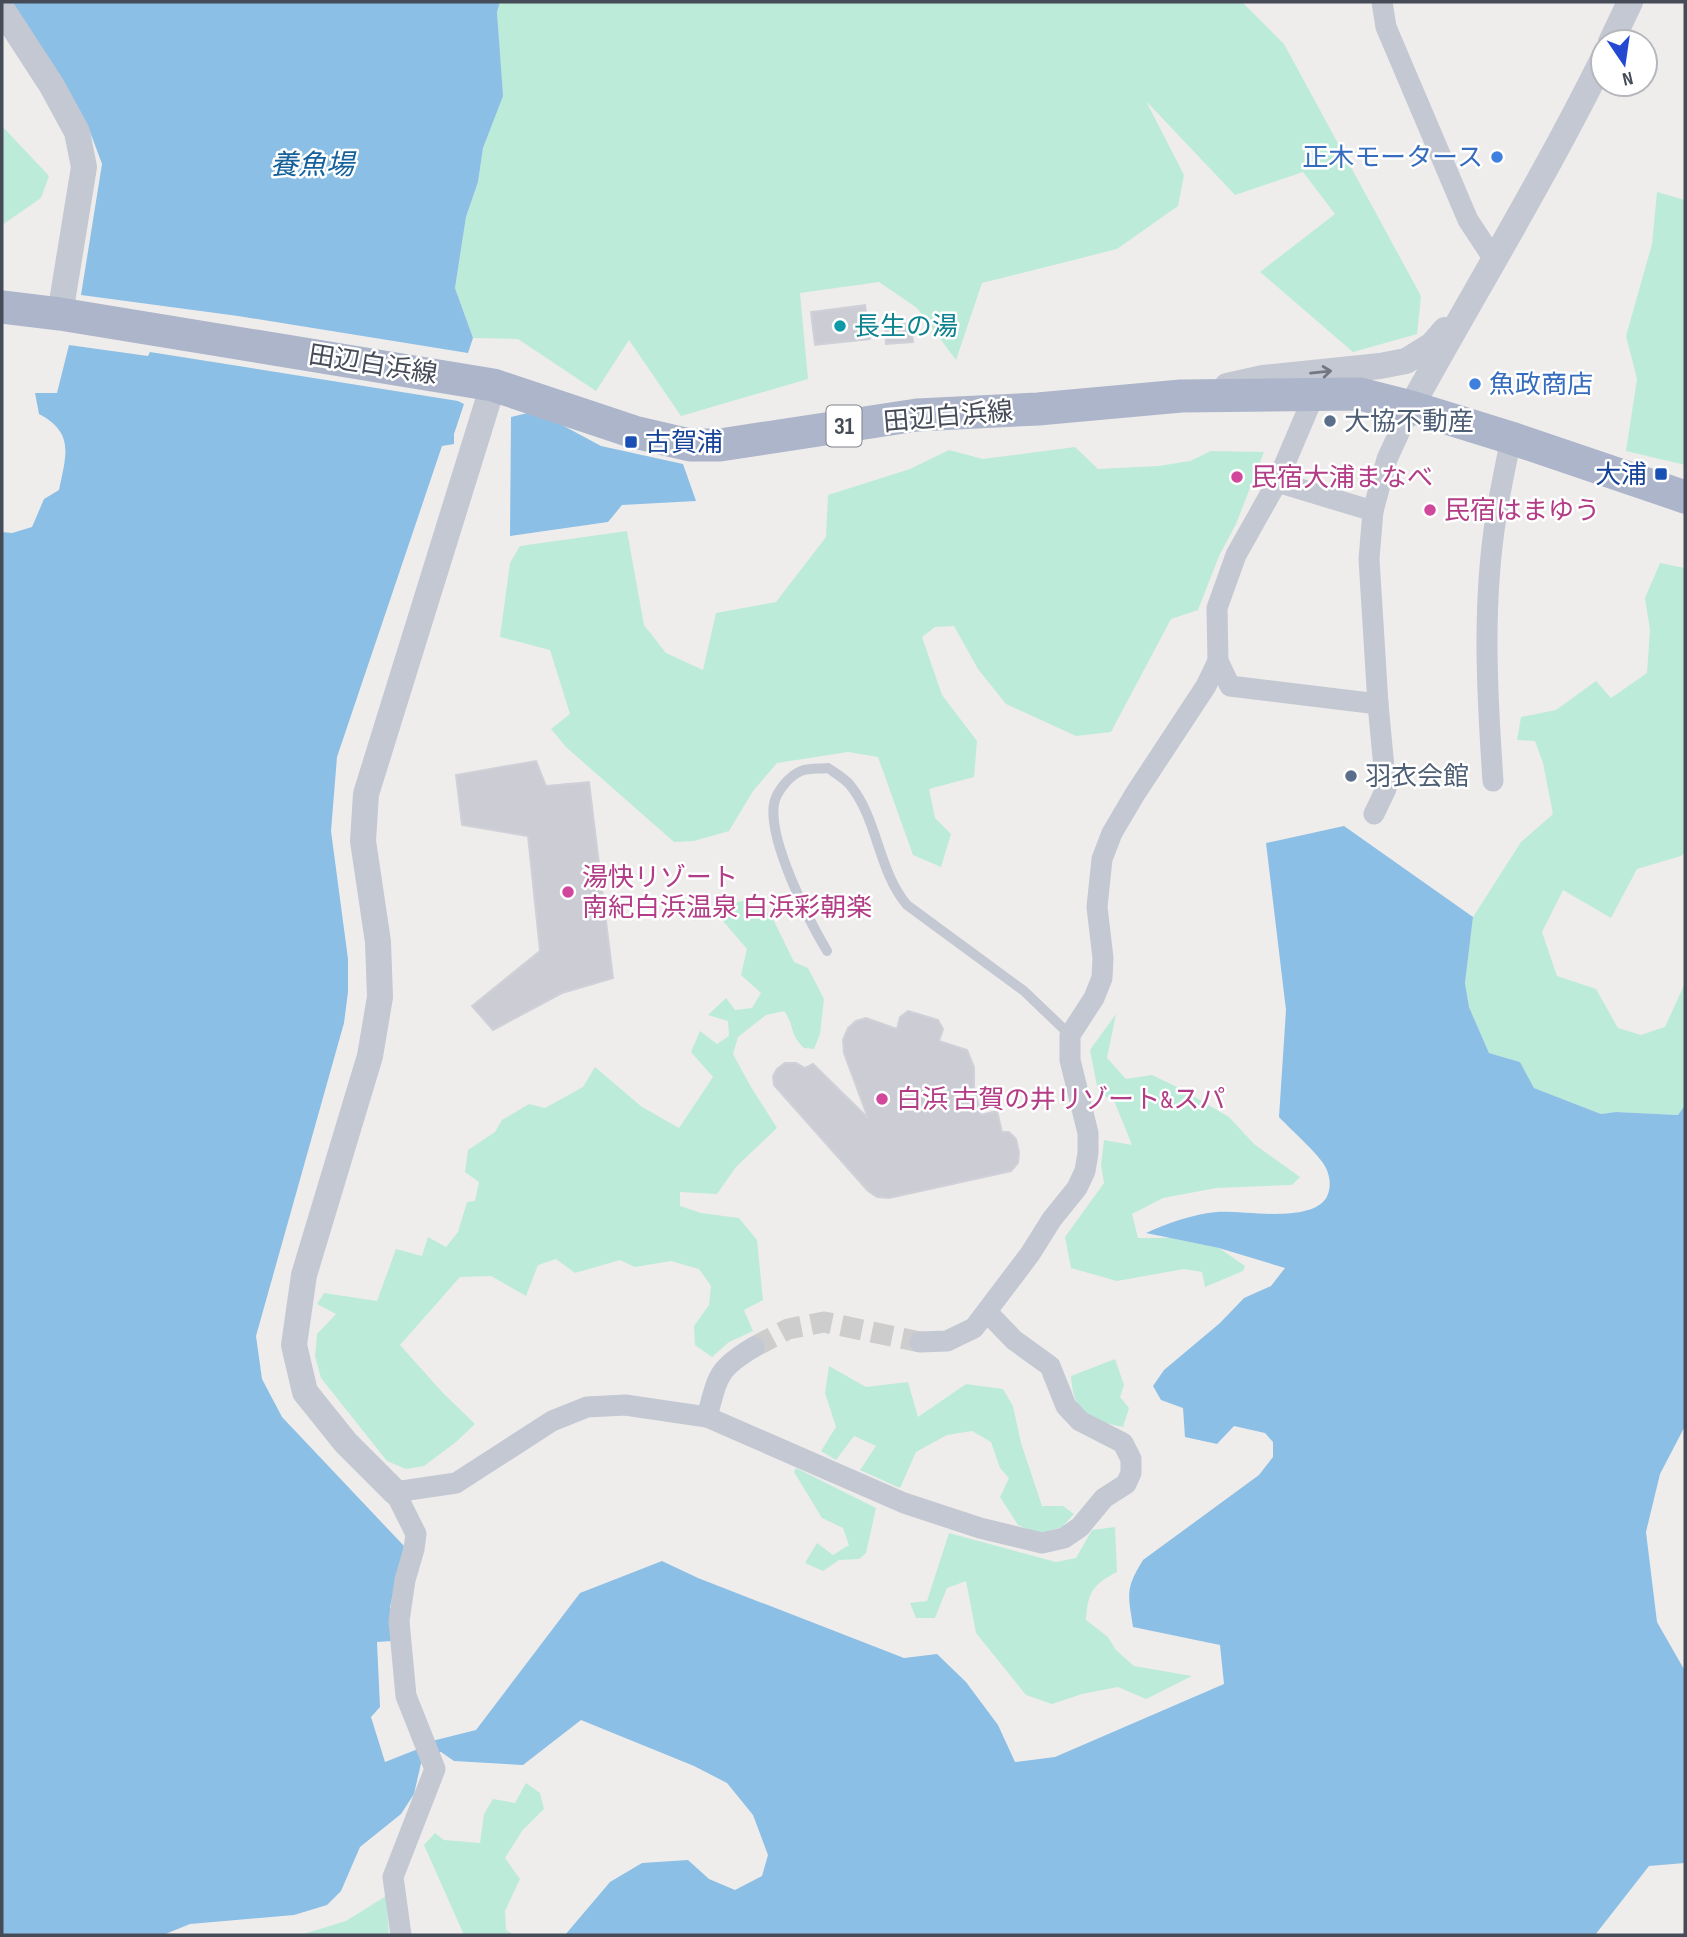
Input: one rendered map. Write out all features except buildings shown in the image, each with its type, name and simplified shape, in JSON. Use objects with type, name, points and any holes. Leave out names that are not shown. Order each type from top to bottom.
[{"type":"main road","name":"田辺白浜線","points":[[2,307],[493,384],[634,432],[690,445],[720,445],[917,415],[1038,409],[1181,396],[1360,394],[1511,438],[1685,497]]},
{"type":"street","points":[[1618,28],[1630,2]]},
{"type":"street","points":[[1379,3],[1386,27],[1468,220],[1495,261]]},
{"type":"street","points":[[2,9],[52,86],[77,132],[84,167],[60,314]]},
{"type":"street","points":[[1374,814],[1386,789],[1369,559],[1373,511],[1387,459],[1411,407],[1495,261],[1589,87]]},
{"type":"street","points":[[1181,396],[1263,378],[1406,361],[1432,345],[1465,309]]},
{"type":"street","points":[[401,1935],[393,1877],[435,1769],[406,1696],[400,1621],[405,1580],[415,1549],[416,1534],[395,1492],[346,1443],[305,1392],[294,1345],[304,1275],[370,1056],[380,997],[378,942],[363,841],[366,794],[493,384]]},
{"type":"street","points":[[1315,393],[1277,482],[1236,555],[1217,608],[1218,661],[1230,687],[1378,704]]},
{"type":"street","points":[[1493,781],[1486,689],[1488,604],[1495,518],[1511,438]]},
{"type":"street","points":[[1277,482],[1373,511]]},
{"type":"street","points":[[920,1342],[947,1341],[974,1328],[1077,1188],[1085,1171],[1088,1133],[1070,1060],[1070,1035],[1094,998],[1102,978],[1103,958],[1097,907],[1102,859],[1112,833],[1206,686],[1218,661]]},
{"type":"street","points":[[395,1492],[456,1483],[552,1421],[587,1408],[625,1405],[707,1417],[904,1503],[1042,1543],[1064,1538],[1080,1527],[1104,1498],[1126,1484],[1131,1473],[1131,1459],[1123,1443],[1080,1421],[1066,1406],[1050,1366],[1014,1340],[987,1312]]},
{"type":"street","points":[[707,1417],[718,1376],[731,1361],[754,1347]]},
{"type":"lane","points":[[827,951],[810,923],[784,862],[774,803],[781,788],[801,771],[828,768],[848,782],[861,802],[895,887],[907,905],[1024,991],[1070,1035]]},
{"type":"green space","points":[[500,2],[1242,2],[1284,44],[1421,296],[1417,334],[1353,352],[1260,272],[1335,214],[1303,172],[1235,195],[1146,101],[1184,175],[1178,206],[1117,249],[982,283],[956,360],[917,308],[879,282],[800,293],[808,379],[681,416],[629,340],[596,391],[518,339],[473,338],[455,288],[466,217],[478,182],[483,148],[502,96],[497,12]]},
{"type":"green space","points":[[2,126],[49,176],[41,198],[2,225]]},
{"type":"green space","points":[[1657,192],[1685,200],[1685,465],[1626,451],[1637,379],[1626,336],[1652,244]]},
{"type":"green space","points":[[1075,447],[1098,469],[1159,466],[1190,461],[1211,451],[1264,452],[1198,610],[1171,619],[1111,732],[1076,736],[1006,704],[978,669],[954,626],[935,627],[922,637],[942,695],[977,741],[974,777],[929,789],[935,818],[951,834],[941,867],[913,855],[878,757],[848,752],[777,763],[753,791],[729,831],[694,841],[674,842],[566,747],[551,729],[570,714],[550,650],[500,637],[510,563],[520,546],[627,531],[644,625],[666,653],[703,670],[716,613],[776,602],[826,537],[828,495],[910,469],[949,450],[983,459]]},
{"type":"green space","points":[[1660,563],[1685,568],[1685,852],[1681,856],[1637,869],[1611,918],[1563,890],[1542,932],[1557,976],[1596,989],[1618,1028],[1641,1035],[1665,1027],[1685,983],[1685,1105],[1678,1115],[1616,1112],[1601,1114],[1534,1088],[1520,1062],[1489,1053],[1469,1007],[1465,983],[1473,917],[1521,842],[1553,814],[1543,763],[1535,741],[1517,740],[1521,717],[1556,710],[1596,681],[1611,698],[1647,673],[1650,630],[1645,598]]},
{"type":"green space","points":[[746,900],[771,915],[794,962],[808,968],[824,999],[820,1034],[814,1049],[804,1048],[799,1043],[784,1011],[766,1015],[738,1037],[733,1054],[777,1128],[736,1167],[717,1194],[680,1192],[680,1206],[701,1213],[739,1218],[757,1240],[763,1300],[744,1310],[753,1331],[729,1342],[712,1357],[695,1345],[694,1326],[709,1305],[711,1286],[699,1269],[671,1261],[635,1267],[620,1260],[575,1273],[556,1259],[538,1265],[526,1296],[491,1276],[460,1277],[400,1345],[475,1424],[424,1466],[406,1469],[387,1461],[321,1378],[315,1356],[317,1334],[336,1314],[317,1304],[324,1293],[377,1301],[396,1249],[422,1256],[428,1237],[446,1247],[458,1232],[467,1202],[475,1201],[479,1182],[465,1172],[468,1150],[495,1132],[502,1120],[529,1104],[545,1108],[583,1087],[595,1067],[642,1107],[679,1128],[713,1077],[691,1052],[700,1031],[717,1044],[729,1036],[728,1021],[708,1015],[726,998],[735,1010],[752,1008],[761,993],[741,975],[747,949],[723,921],[728,905]]},
{"type":"green space","points":[[1116,1014],[1107,1058],[1126,1079],[1152,1075],[1181,1089],[1229,1117],[1254,1144],[1300,1177],[1292,1185],[1216,1188],[1163,1198],[1132,1214],[1138,1238],[1171,1238],[1219,1248],[1245,1266],[1243,1271],[1205,1287],[1202,1272],[1184,1269],[1117,1281],[1071,1268],[1065,1237],[1104,1183],[1101,1165],[1104,1140],[1132,1145],[1115,1103],[1098,1091],[1090,1050]]},
{"type":"green space","points":[[1115,1359],[1124,1385],[1120,1397],[1129,1408],[1123,1427],[1092,1418],[1085,1413],[1079,1407],[1072,1389],[1071,1376]]},
{"type":"green space","points":[[829,1366],[866,1387],[908,1382],[918,1417],[966,1384],[1003,1389],[1013,1406],[1021,1443],[1042,1506],[1063,1506],[1074,1514],[1062,1527],[1039,1534],[1018,1525],[1000,1497],[1009,1478],[1000,1468],[991,1442],[972,1431],[947,1435],[916,1452],[900,1488],[860,1470],[876,1446],[854,1436],[836,1460],[821,1451],[836,1427],[825,1393]]},
{"type":"green space","points":[[796,1468],[876,1508],[866,1553],[859,1559],[839,1560],[823,1571],[805,1563],[817,1543],[833,1555],[849,1545],[843,1528],[822,1518],[794,1472]]},
{"type":"green space","points":[[1115,1527],[1117,1572],[1093,1590],[1086,1620],[1108,1637],[1116,1650],[1134,1666],[1192,1676],[1146,1699],[1118,1687],[1082,1694],[1052,1704],[1026,1695],[976,1633],[966,1581],[947,1588],[935,1618],[916,1618],[910,1603],[927,1601],[949,1533],[1056,1562],[1076,1558],[1092,1530]]},
{"type":"green space","points":[[526,1783],[540,1793],[544,1809],[522,1831],[505,1858],[520,1879],[505,1911],[506,1930],[514,1935],[464,1935],[424,1845],[435,1833],[444,1840],[480,1843],[484,1814],[493,1799],[515,1803]]},
{"type":"green space","points":[[386,1896],[389,1935],[300,1935],[346,1921]]},
{"type":"water","name":"養魚場","points":[[9,2],[500,2],[497,12],[503,96],[483,148],[478,182],[466,217],[455,288],[473,338],[468,353],[238,316],[81,295],[102,164],[89,129]]},
{"type":"water","points":[[69,345],[148,356],[150,352],[464,404],[454,434],[454,444],[442,446],[337,757],[331,831],[348,959],[344,1023],[256,1336],[262,1379],[282,1417],[404,1546],[390,1607],[392,1641],[377,1642],[380,1707],[371,1717],[385,1762],[418,1749],[422,1759],[414,1794],[401,1814],[360,1847],[341,1891],[327,1905],[294,1915],[190,1924],[163,1935],[2,1935],[2,532],[12,533],[32,527],[44,499],[59,490],[65,456],[63,437],[50,421],[39,414],[35,393],[57,393]]},
{"type":"water","points":[[536,411],[601,446],[683,464],[696,501],[622,505],[608,522],[510,536],[511,417]]},
{"type":"water","points":[[1344,826],[1473,917],[1465,983],[1469,1007],[1489,1053],[1520,1062],[1534,1088],[1601,1114],[1616,1112],[1678,1115],[1685,1105],[1685,1426],[1660,1474],[1646,1532],[1657,1622],[1685,1671],[1685,1863],[1649,1866],[1595,1935],[565,1935],[610,1882],[642,1863],[688,1860],[709,1879],[735,1890],[762,1876],[768,1855],[753,1815],[727,1783],[694,1766],[581,1720],[523,1765],[454,1761],[441,1752],[436,1752],[432,1741],[476,1730],[580,1593],[662,1561],[698,1578],[904,1658],[937,1654],[966,1682],[998,1725],[1015,1762],[1055,1757],[1224,1684],[1220,1645],[1133,1627],[1129,1592],[1143,1560],[1259,1475],[1273,1457],[1273,1442],[1265,1433],[1234,1426],[1217,1444],[1185,1437],[1183,1408],[1161,1400],[1153,1386],[1164,1370],[1220,1323],[1244,1298],[1271,1286],[1285,1268],[1219,1248],[1146,1233],[1181,1219],[1208,1213],[1278,1214],[1310,1210],[1321,1204],[1328,1194],[1329,1178],[1323,1163],[1279,1117],[1286,1010],[1266,843]]},
{"type":"tunnel","points":[[754,1347],[788,1329],[824,1322],[920,1342]]},
{"type":"place","name":"正木モータース","points":[[1497,157]]},
{"type":"place","name":"長生の湯","points":[[840,326]]},
{"type":"place","name":"魚政商店","points":[[1475,384]]},
{"type":"place","name":"大協不動産","points":[[1330,421]]},
{"type":"place","name":"古賀浦","points":[[631,442]]},
{"type":"place","name":"大浦","points":[[1661,474]]},
{"type":"place","name":"民宿大浦まなべ","points":[[1237,477]]},
{"type":"place","name":"民宿はまゆう","points":[[1430,510]]},
{"type":"place","name":"羽衣会館","points":[[1351,776]]},
{"type":"place","name":"湯快リゾート 南紀白浜温泉 白浜彩朝楽","points":[[568,892]]},
{"type":"place","name":"白浜 古賀の井リゾート&スパ","points":[[882,1099]]}]
